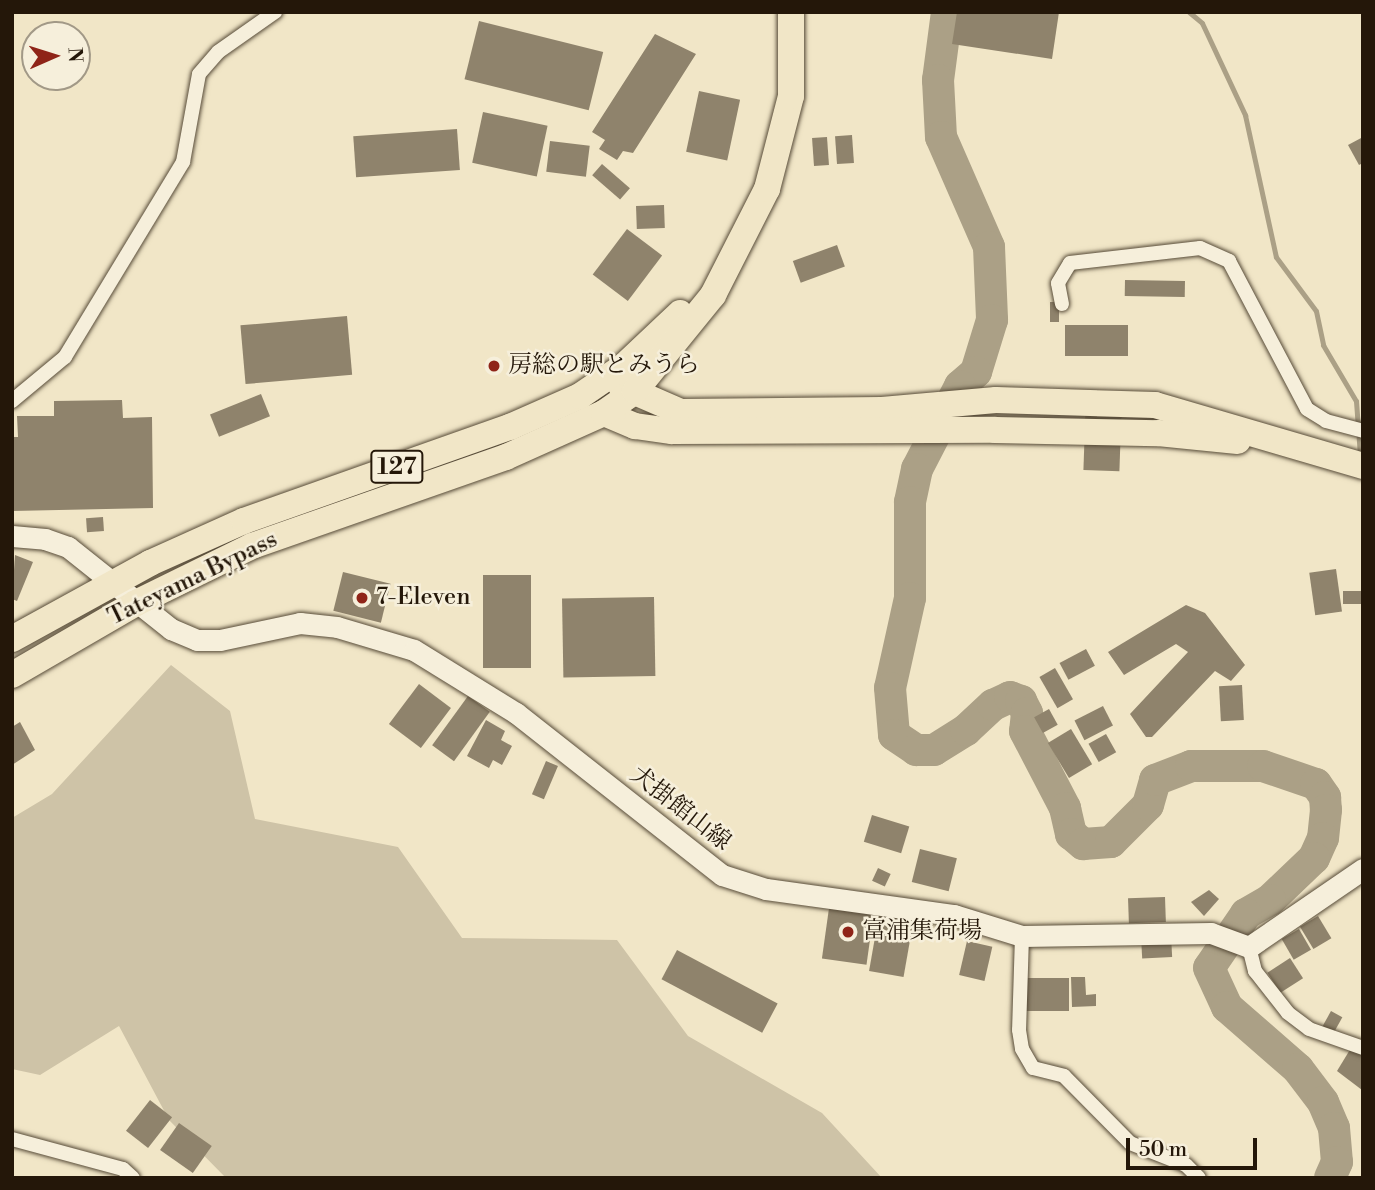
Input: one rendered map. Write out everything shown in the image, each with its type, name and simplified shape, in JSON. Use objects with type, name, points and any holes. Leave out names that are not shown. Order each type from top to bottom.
[{"type":"highway","name":"Tateyama Bypass","points":[[12,675],[136,603],[252,546],[506,457],[604,413],[635,391],[713,295],[744,242],[774,171],[786,128],[794,57],[791,12]]},
{"type":"highway","name":"Tateyama Bypass","points":[[12,639],[150,563],[244,521],[510,426],[603,380],[660,335],[744,242]]},
{"type":"highway","points":[[1303,447],[1158,433],[995,429],[881,420],[681,412],[603,380],[604,413],[635,425],[673,431],[881,420],[996,400],[1155,405],[1303,447],[1363,466]]},
{"type":"main road","name":"犬掛館山線","points":[[12,536],[44,539],[68,547],[172,629],[197,640],[220,640],[300,623],[337,627],[414,650],[516,713],[722,875],[766,889],[954,915],[1022,936],[1211,933],[1246,946]]},
{"type":"main road","points":[[1246,946],[1363,869]]},
{"type":"street","points":[[12,401],[65,357],[183,162],[200,74],[218,52],[275,12]]},
{"type":"street","points":[[1062,304],[1058,283],[1070,263],[1200,248],[1229,261],[1307,409],[1325,421],[1363,431]]},
{"type":"street","points":[[1022,936],[1019,1030],[1022,1049],[1033,1068],[1064,1076],[1130,1143],[1186,1165],[1199,1178]]},
{"type":"street","points":[[1246,946],[1255,971],[1288,1013],[1309,1029],[1363,1048]]},
{"type":"street","points":[[12,1139],[123,1169],[133,1178]]},
{"type":"shaded area","points":[[171,665],[230,711],[255,819],[398,847],[462,938],[617,940],[688,1036],[822,1113],[882,1178],[226,1178],[169,1120],[119,1026],[40,1075],[12,1069],[12,818],[52,794]]},
{"type":"building","points":[[957,12],[1059,12],[1052,59],[952,44]]},
{"type":"building","points":[[479,21],[603,52],[589,110],[464,79]]},
{"type":"building","points":[[655,34],[696,54],[633,153],[623,151],[617,160],[599,149],[605,140],[592,132]]},
{"type":"building","points":[[699,91],[740,100],[727,160],[686,152]]},
{"type":"building","points":[[483,112],[548,126],[537,177],[472,163]]},
{"type":"building","points":[[457,129],[460,170],[356,177],[353,136]]},
{"type":"building","points":[[852,135],[854,163],[837,164],[835,136]]},
{"type":"building","points":[[827,137],[829,165],[814,166],[812,138]]},
{"type":"building","points":[[1363,137],[1363,163],[1359,165],[1348,145]]},
{"type":"building","points":[[550,141],[590,146],[586,177],[546,172]]},
{"type":"building","points":[[602,164],[630,188],[620,200],[592,175]]},
{"type":"building","points":[[664,205],[665,228],[637,229],[636,206]]},
{"type":"building","points":[[627,229],[662,255],[628,301],[593,275]]},
{"type":"building","points":[[837,245],[845,267],[801,283],[793,261]]},
{"type":"building","points":[[1125,280],[1185,281],[1185,297],[1125,296]]},
{"type":"building","points":[[1050,302],[1059,302],[1059,322],[1050,322]]},
{"type":"building","points":[[347,316],[352,375],[246,384],[240,325]]},
{"type":"building","points":[[1065,325],[1128,325],[1128,356],[1065,356]]},
{"type":"building","points":[[261,394],[270,416],[219,437],[210,415]]},
{"type":"building","points":[[1086,396],[1122,397],[1119,471],[1083,470]]},
{"type":"building","points":[[122,400],[123,418],[152,417],[153,508],[12,511],[12,437],[18,437],[17,416],[54,416],[54,401]]},
{"type":"building","points":[[103,517],[104,531],[87,532],[86,518]]},
{"type":"building","points":[[15,555],[33,562],[17,601],[12,599]]},
{"type":"building","points":[[1336,569],[1342,612],[1315,615],[1309,573]]},
{"type":"building","name":"7-Eleven","points":[[343,572],[391,584],[381,623],[333,611]]},
{"type":"building","points":[[483,575],[531,575],[531,668],[483,668]]},
{"type":"building","points":[[1343,591],[1363,591],[1363,604],[1343,604]]},
{"type":"building","points":[[654,597],[655,676],[563,678],[562,599]]},
{"type":"building","points":[[1186,605],[1205,613],[1245,665],[1231,681],[1215,671],[1152,737],[1146,737],[1130,714],[1188,652],[1176,644],[1124,675],[1108,652]]},
{"type":"building","points":[[1086,649],[1095,666],[1068,680],[1060,663]]},
{"type":"building","points":[[1055,668],[1073,699],[1057,708],[1039,677]]},
{"type":"building","points":[[419,684],[451,708],[421,748],[389,724]]},
{"type":"building","points":[[1242,685],[1244,720],[1221,721],[1219,686]]},
{"type":"building","points":[[468,696],[490,712],[454,761],[432,745]]},
{"type":"building","points":[[1103,706],[1113,726],[1084,740],[1074,721]]},
{"type":"building","points":[[1049,709],[1058,725],[1043,733],[1034,717]]},
{"type":"building","points":[[486,720],[505,731],[501,740],[512,746],[502,765],[493,760],[489,768],[467,756]]},
{"type":"building","points":[[20,722],[35,750],[12,765],[12,727]]},
{"type":"building","points":[[1071,729],[1092,764],[1069,778],[1048,743]]},
{"type":"building","points":[[1106,734],[1116,752],[1099,762],[1089,744]]},
{"type":"building","points":[[546,761],[558,766],[544,799],[532,794]]},
{"type":"building","points":[[872,815],[909,826],[901,853],[864,842]]},
{"type":"building","points":[[920,849],[957,858],[949,891],[912,882]]},
{"type":"building","points":[[878,868],[891,874],[885,887],[872,881]]},
{"type":"building","points":[[1209,890],[1219,899],[1204,916],[1191,902]]},
{"type":"building","points":[[1165,897],[1166,922],[1129,923],[1128,898]]},
{"type":"building","name":"富浦集荷場","points":[[830,901],[875,907],[866,965],[822,958]]},
{"type":"building","name":"富浦集荷場","points":[[880,909],[914,915],[904,977],[869,971]]},
{"type":"building","points":[[1318,916],[1331,938],[1313,949],[1300,927]]},
{"type":"building","points":[[1299,929],[1311,950],[1294,960],[1282,939]]},
{"type":"building","points":[[1171,935],[1172,957],[1142,959],[1141,937]]},
{"type":"building","points":[[967,941],[992,947],[984,981],[959,975]]},
{"type":"building","points":[[677,950],[778,1004],[762,1033],[662,979]]},
{"type":"building","points":[[1290,958],[1303,978],[1280,993],[1267,973]]},
{"type":"building","points":[[1071,977],[1085,977],[1086,995],[1096,994],[1096,1006],[1072,1007]]},
{"type":"building","points":[[1026,978],[1069,978],[1069,1011],[1026,1011]]},
{"type":"building","points":[[1331,1011],[1342,1017],[1334,1033],[1322,1027]]},
{"type":"building","points":[[1351,1048],[1363,1055],[1362,1090],[1337,1071]]},
{"type":"building","points":[[150,1100],[172,1117],[148,1148],[126,1131]]},
{"type":"building","points":[[179,1123],[212,1146],[193,1173],[160,1150]]},
{"type":"waterway","points":[[947,12],[938,80],[941,137],[989,247],[992,320],[976,372],[960,386],[917,469],[910,502],[910,598],[890,688],[894,735],[916,750],[934,750],[966,730],[993,705],[1010,697],[1021,701],[1027,713],[1025,731],[1065,808],[1071,834],[1083,844],[1111,842],[1148,805],[1155,780],[1191,766],[1263,766],[1316,784],[1325,797],[1326,810],[1323,838],[1314,858],[1270,900],[1246,914],[1209,968],[1227,1007],[1298,1069],[1323,1102],[1334,1128],[1337,1162],[1330,1178]]},
{"type":"waterway","points":[[1189,12],[1202,23],[1245,115],[1276,257],[1316,311],[1323,345],[1356,401],[1360,455]]},
{"type":"place","name":"房総の駅とみうら","points":[[494,366]]},
{"type":"place","name":"7-Eleven","points":[[362,598]]},
{"type":"place","name":"富浦集荷場","points":[[848,932]]}]
